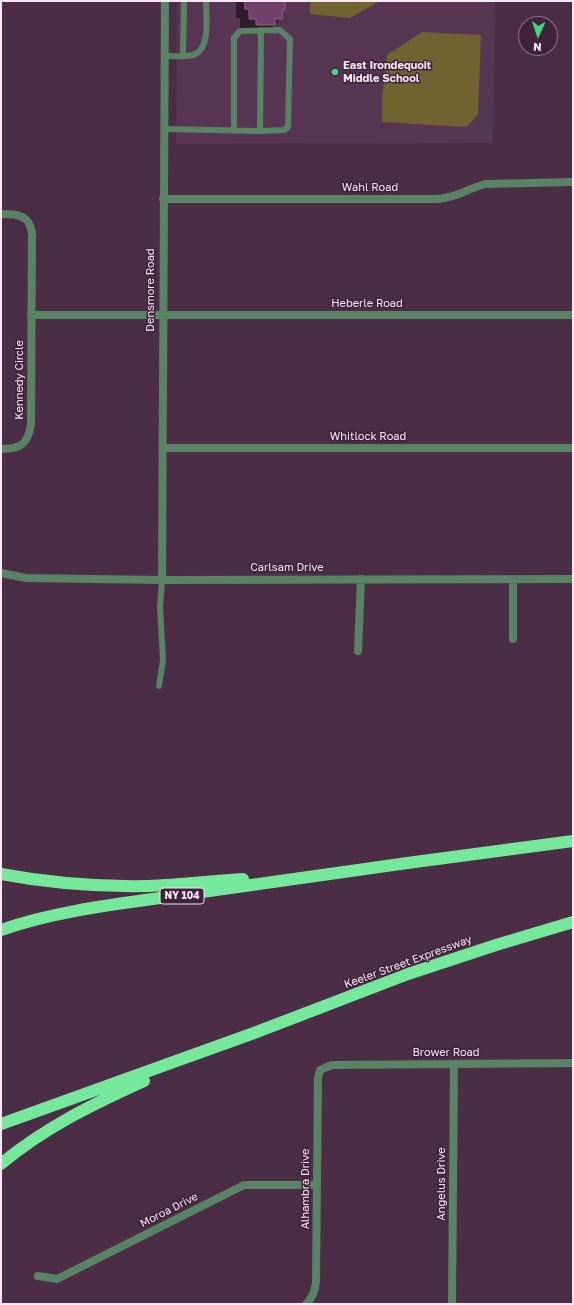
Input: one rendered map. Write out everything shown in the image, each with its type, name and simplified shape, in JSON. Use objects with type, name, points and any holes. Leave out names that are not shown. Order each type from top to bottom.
[{"type":"highway","name":"NY 104","points":[[1,930],[39,919],[92,909],[364,868],[573,841]]},
{"type":"highway","points":[[1,874],[75,884],[147,886],[364,868]]},
{"type":"highway","name":"Keeler Street Expressway","points":[[254,1033],[426,968],[573,922]]},
{"type":"highway","points":[[1,1124],[254,1033]]},
{"type":"highway","points":[[1,1164],[41,1134],[80,1111],[154,1076],[254,1033]]},
{"type":"street","name":"Densmore Road","points":[[162,580],[162,316],[165,1]]},
{"type":"street","name":"Wahl Road","points":[[164,199],[438,199],[453,197],[477,186],[493,183],[573,182]]},
{"type":"street","name":"Kennedy Circle","points":[[1,214],[21,216],[26,219],[32,229],[30,433],[27,440],[22,445],[16,448],[1,449]]},
{"type":"street","points":[[31,314],[162,316]]},
{"type":"street","name":"Heberle Road","points":[[162,316],[573,315]]},
{"type":"street","name":"Whitlock Road","points":[[163,448],[573,448]]},
{"type":"street","name":"Carlsam Drive","points":[[1,573],[26,578],[162,580],[573,579]]},
{"type":"street","points":[[358,651],[361,579]]},
{"type":"street","points":[[513,580],[513,639]]},
{"type":"street","name":"Brower Road","points":[[320,1070],[332,1065],[573,1063]]},
{"type":"street","name":"Angelus Drive","points":[[452,1304],[454,1065]]},
{"type":"street","name":"Alhambra Drive","points":[[306,1304],[313,1297],[316,1291],[316,1184],[318,1078],[320,1070]]},
{"type":"street","name":"Moroa Drive","points":[[38,1276],[57,1279],[244,1185],[316,1184]]},
{"type":"lane","points":[[183,55],[184,1]]},
{"type":"lane","points":[[165,56],[194,55],[201,50],[206,43],[206,1]]},
{"type":"lane","points":[[260,131],[261,30]]},
{"type":"lane","points":[[164,129],[234,131],[260,131],[284,130],[288,127],[290,39],[280,30],[240,31],[234,38],[234,131]]},
{"type":"lane","points":[[159,686],[163,660],[160,606],[162,580]]},
{"type":"shaded area","name":"East Irondequoit Middle School","points":[[177,1],[495,1],[493,143],[176,144]]},
{"type":"shaded area","points":[[310,1],[380,1],[350,18],[310,14]]},
{"type":"shaded area","points":[[422,32],[481,35],[478,115],[466,127],[382,122],[382,98],[387,55]]},
{"type":"building","points":[[245,1],[285,1],[285,9],[283,9],[282,19],[275,19],[275,25],[256,25],[256,19],[249,19],[249,10],[245,9]]},
{"type":"place","name":"East Irondequoit Middle School","points":[[335,72]]}]
